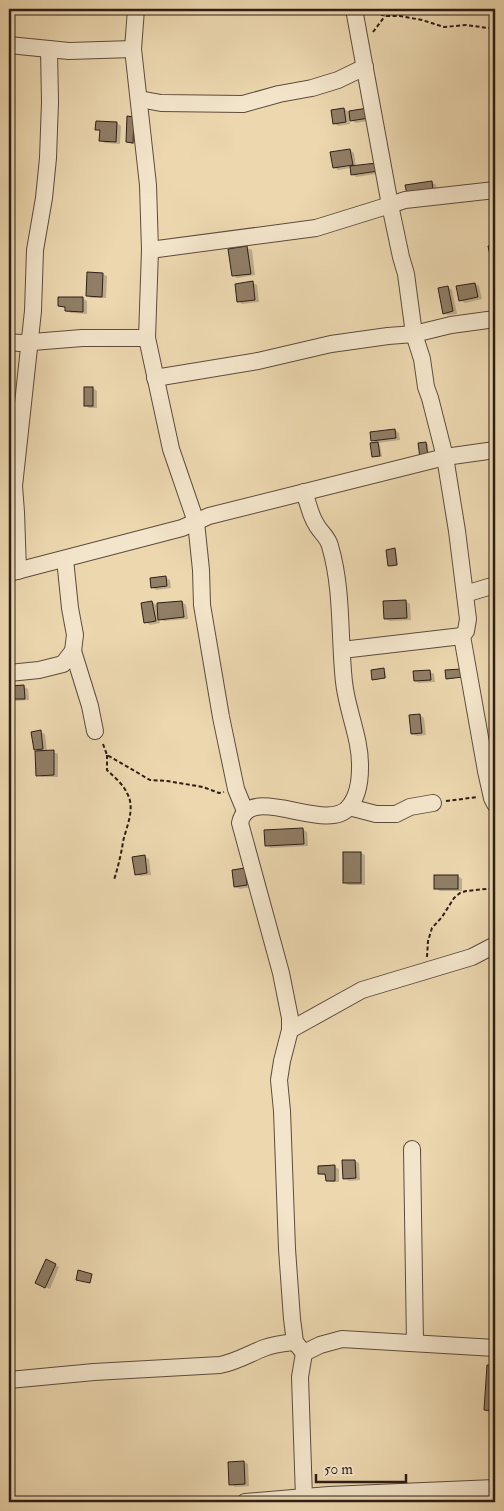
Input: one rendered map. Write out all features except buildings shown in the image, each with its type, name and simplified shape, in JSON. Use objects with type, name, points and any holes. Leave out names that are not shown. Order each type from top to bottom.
[{"type":"street","points":[[136,9],[133,49],[148,185],[150,250],[147,338],[170,449],[196,522],[201,570],[202,605],[236,789],[245,811]]},
{"type":"street","points":[[342,650],[462,636],[466,631],[468,619],[445,457],[426,387],[422,359],[414,334],[406,274],[390,205],[354,9]]},
{"type":"street","points":[[9,45],[69,51],[133,49]]},
{"type":"street","points":[[49,49],[48,158],[44,198],[35,250],[33,312],[14,486],[16,512],[13,572],[182,528],[208,516],[445,457],[495,450]]},
{"type":"street","points":[[139,99],[161,103],[243,104],[279,94],[312,88],[338,80],[365,67]]},
{"type":"street","points":[[150,250],[316,228],[405,200],[495,190]]},
{"type":"street","points":[[155,378],[258,361],[331,344],[414,334],[451,325],[495,319]]},
{"type":"street","points":[[9,342],[82,338],[147,338]]},
{"type":"street","points":[[304,492],[316,525],[330,543],[336,570],[344,684],[358,743],[360,766],[358,787],[354,799],[344,813],[320,815],[264,807],[251,808],[245,811],[240,823],[281,973],[290,1018],[290,1030],[279,1080],[292,1320],[300,1347],[304,1498]]},
{"type":"street","points":[[66,559],[74,636],[73,651],[90,706],[95,732]]},
{"type":"street","points":[[465,594],[495,585]]},
{"type":"street","points":[[462,636],[486,771],[494,801]]},
{"type":"street","points":[[9,673],[39,670],[63,664],[73,651]]},
{"type":"street","points":[[349,807],[376,814],[396,814],[410,807],[433,803]]},
{"type":"street","points":[[290,1030],[362,990],[472,957],[495,945]]},
{"type":"street","points":[[412,1149],[415,1343]]},
{"type":"street","points":[[9,1380],[94,1372],[220,1365],[232,1363],[265,1348],[279,1344],[300,1347],[320,1345],[342,1339],[495,1348]]},
{"type":"street","points":[[245,1502],[388,1492],[495,1488]]},
{"type":"path","points":[[368,9],[386,16],[400,16],[422,20],[444,27],[466,25],[495,29]]},
{"type":"path","points":[[95,732],[100,738],[107,755],[107,770],[120,783],[128,795],[131,811],[123,840],[120,862],[114,880]]},
{"type":"path","points":[[107,755],[150,780],[203,787],[219,793],[236,789]]},
{"type":"path","points":[[433,803],[476,797],[494,801]]},
{"type":"path","points":[[425,972],[428,941],[432,928],[442,917],[454,898],[466,891],[495,888]]}]
